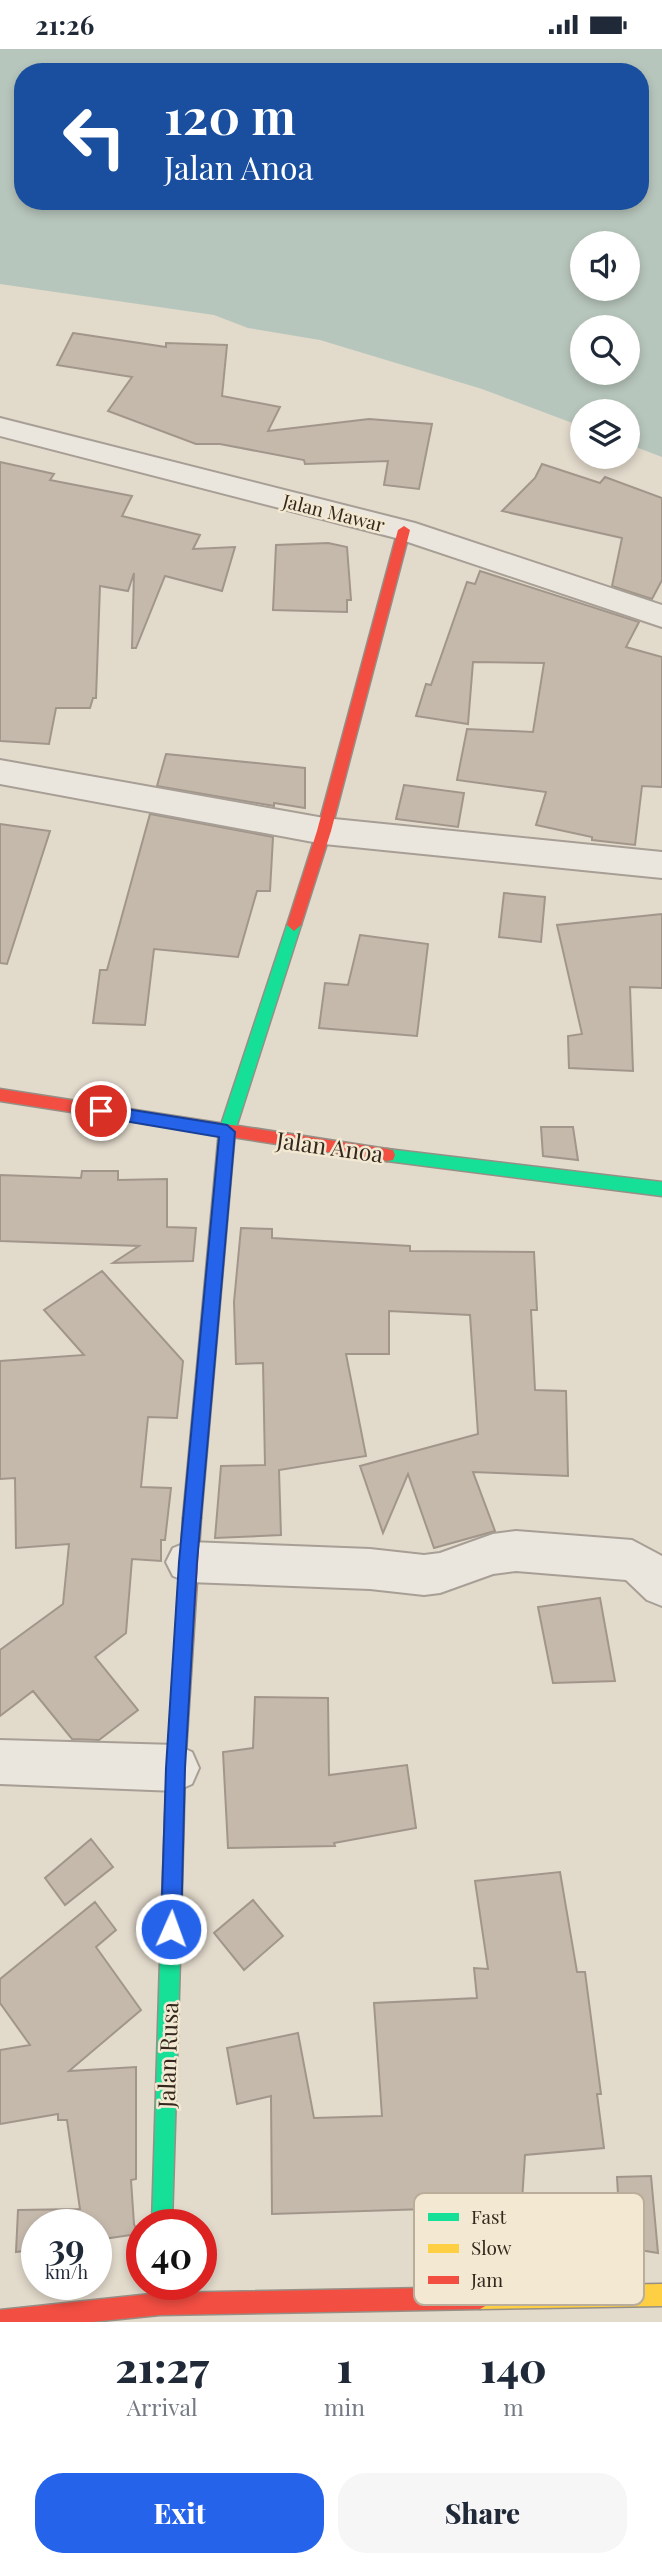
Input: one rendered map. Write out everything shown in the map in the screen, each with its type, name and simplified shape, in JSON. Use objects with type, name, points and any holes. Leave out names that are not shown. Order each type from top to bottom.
[{"type":"main road","name":"Jalan Rusa","points":[[162,2209],[176,1768],[188,1562],[227,1132],[324,831],[404,530]]},
{"type":"main road","name":"Jalan Anoa","points":[[0,1095],[227,1132],[548,1178],[662,1189]]},
{"type":"main road","points":[[217,2294],[414,2295]]},
{"type":"main road","points":[[644,2295],[662,2295]]},
{"type":"main road","points":[[0,2321],[126,2300]]},
{"type":"street","name":"Jalan Mawar","points":[[0,427],[404,530],[662,615]]},
{"type":"street","points":[[0,772],[324,831],[662,865]]},
{"type":"street","points":[[188,1562],[370,1569],[424,1575],[440,1573],[493,1554],[516,1551],[632,1560],[644,1567],[662,1586]]},
{"type":"street","points":[[0,1762],[176,1768]]},
{"type":"shaded area","points":[[0,49],[662,49],[662,457],[640,449],[640,399],[570,399],[570,422],[482,389],[320,340],[248,328],[214,315],[0,284]]},
{"type":"building","points":[[73,333],[166,347],[166,343],[227,345],[222,396],[280,407],[268,431],[369,419],[432,424],[419,489],[384,485],[388,461],[305,464],[304,460],[220,444],[196,444],[108,411],[132,377],[57,365]]},
{"type":"building","points":[[0,462],[54,474],[50,480],[132,496],[122,516],[200,535],[193,549],[235,547],[222,591],[165,576],[136,648],[132,648],[134,573],[128,591],[100,586],[96,698],[93,698],[90,708],[56,708],[49,744],[0,741]]},
{"type":"building","points":[[542,464],[600,483],[605,477],[662,498],[662,580],[652,599],[612,586],[622,538],[502,511],[535,478]]},
{"type":"building","points":[[328,543],[347,547],[351,600],[347,600],[347,612],[273,610],[276,545]]},
{"type":"building","points":[[480,571],[639,622],[626,647],[662,657],[662,787],[642,786],[635,845],[592,840],[592,837],[536,825],[546,792],[457,780],[467,729],[533,732],[544,663],[473,662],[468,724],[416,716],[426,684],[431,685],[467,582],[475,584]]},
{"type":"building","points":[[166,754],[305,768],[305,808],[274,803],[274,806],[157,786]]},
{"type":"building","points":[[404,785],[464,793],[458,827],[396,819]]},
{"type":"building","points":[[150,814],[273,837],[270,891],[257,891],[238,957],[154,949],[145,1025],[93,1023],[100,970],[107,970]]},
{"type":"building","points":[[0,824],[50,831],[7,964],[0,963]]},
{"type":"building","points":[[504,893],[545,897],[541,942],[499,937]]},
{"type":"building","points":[[662,914],[662,988],[630,987],[633,1071],[569,1068],[568,1036],[582,1034],[557,925]]},
{"type":"building","points":[[360,935],[428,944],[417,1036],[319,1028],[325,983],[348,985]]},
{"type":"building","points":[[541,1127],[573,1127],[578,1160],[543,1156]]},
{"type":"building","points":[[82,1171],[118,1171],[118,1180],[167,1179],[167,1227],[196,1228],[193,1261],[113,1263],[139,1246],[0,1241],[0,1175],[81,1178]]},
{"type":"building","points":[[241,1228],[272,1229],[272,1238],[410,1246],[410,1251],[534,1252],[537,1310],[531,1310],[535,1390],[566,1391],[568,1476],[473,1472],[495,1531],[434,1548],[408,1474],[383,1533],[360,1466],[478,1434],[470,1315],[389,1311],[389,1354],[346,1354],[366,1456],[279,1470],[281,1535],[215,1538],[221,1466],[265,1465],[263,1363],[236,1364],[234,1302]]},
{"type":"building","points":[[102,1271],[183,1361],[177,1418],[148,1417],[141,1487],[171,1488],[165,1540],[161,1540],[161,1561],[132,1559],[126,1633],[95,1657],[138,1710],[99,1740],[72,1739],[33,1691],[0,1716],[0,1650],[63,1604],[69,1544],[16,1548],[15,1478],[0,1479],[0,1361],[84,1355],[44,1310]]},
{"type":"building","points":[[600,1598],[615,1681],[553,1683],[538,1607]]},
{"type":"building","points":[[255,1697],[328,1698],[329,1775],[407,1765],[416,1828],[334,1843],[335,1846],[228,1848],[223,1752],[253,1748]]},
{"type":"building","points":[[91,1839],[113,1867],[65,1905],[45,1878]]},
{"type":"building","points":[[560,1872],[577,1972],[585,1972],[601,2094],[597,2094],[604,2148],[525,2155],[523,2193],[414,2193],[414,2209],[272,2214],[271,2096],[237,2104],[227,2048],[298,2033],[314,2118],[382,2116],[374,2003],[477,1998],[474,1968],[488,1969],[475,1881]]},
{"type":"building","points":[[253,1900],[283,1936],[244,1970],[214,1933]]},
{"type":"building","points":[[95,1902],[116,1930],[96,1947],[141,2010],[69,2071],[136,2067],[136,2179],[131,2180],[133,2209],[126,2209],[126,2236],[112,2238],[112,2209],[80,2209],[67,2120],[58,2120],[58,2114],[0,2124],[0,2050],[30,2045],[0,2003],[0,1979]]},
{"type":"building","points":[[651,2176],[658,2253],[644,2251],[644,2193],[618,2193],[617,2177]]},
{"type":"building","points":[[18,2210],[21,2210],[21,2251],[16,2252]]},
{"type":"traffic: fast","points":[[192,1518],[227,1131],[294,925]]},
{"type":"traffic: fast","points":[[387,1155],[662,1189]]},
{"type":"traffic: fast","points":[[162,2209],[171,1927]]},
{"type":"traffic: slow","points":[[644,2295],[662,2295]]},
{"type":"traffic: jam","points":[[294,925],[324,831],[404,530]]},
{"type":"traffic: jam","points":[[0,1095],[387,1155]]},
{"type":"traffic: jam","points":[[171,1927],[176,1768],[192,1518]]},
{"type":"traffic: jam","points":[[0,2321],[160,2304],[414,2299]]},
{"type":"route","points":[[101,1111],[227,1132],[188,1562],[176,1768],[171,1929]]}]
